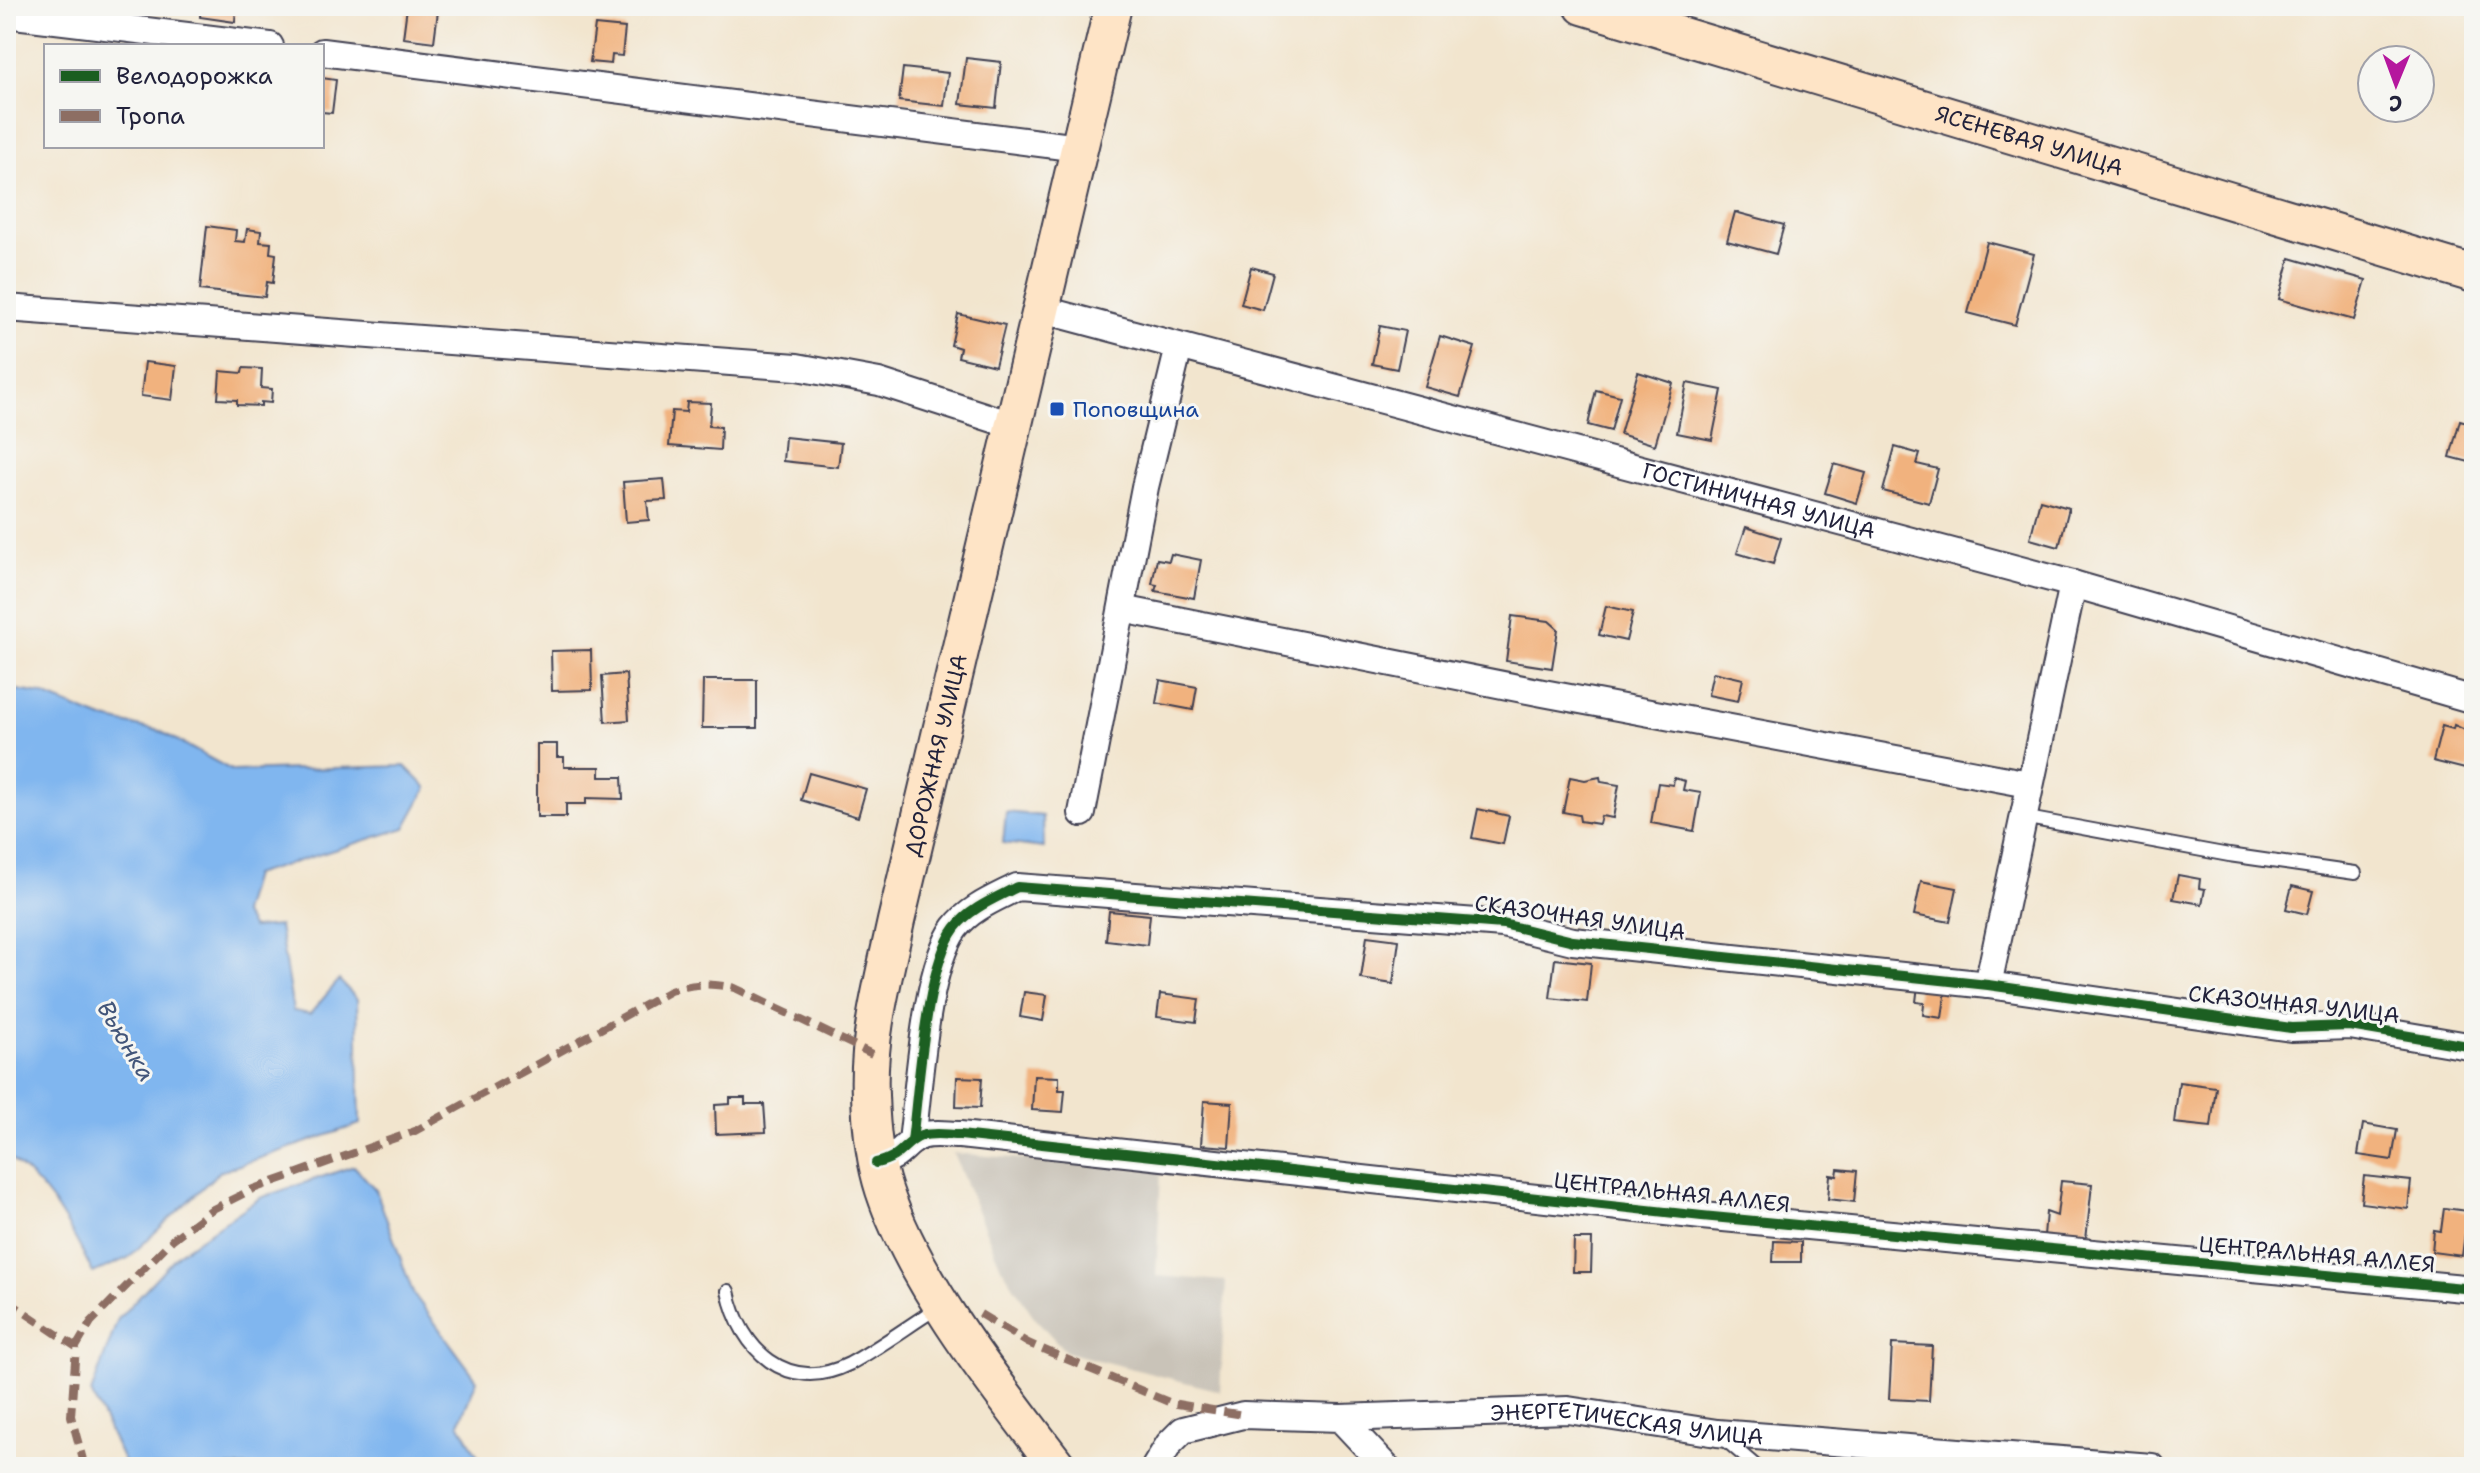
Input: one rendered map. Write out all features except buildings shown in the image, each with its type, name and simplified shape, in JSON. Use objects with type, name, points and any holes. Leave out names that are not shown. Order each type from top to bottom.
[{"type":"main road","name":"ДОРОЖНАЯ УЛИЦА","points":[[1058,1467],[943,1304],[901,1231],[876,1163],[869,1092],[878,1012],[1012,425],[1113,6]]},
{"type":"main road","name":"ЯСЕНЕВАЯ УЛИЦА","points":[[1583,6],[2474,274]]},
{"type":"street","points":[[19,12],[255,44]]},
{"type":"street","points":[[324,52],[1079,148]]},
{"type":"street","points":[[6,308],[797,367],[879,382],[1012,425]]},
{"type":"street","name":"ГОСТИНИЧНАЯ УЛИЦА","points":[[1040,309],[2073,584],[2474,700]]},
{"type":"street","points":[[1082,813],[1145,487],[1179,347]]},
{"type":"street","points":[[1988,985],[2073,584]]},
{"type":"street","points":[[1122,609],[1543,693],[2029,784]]},
{"type":"street","name":"СКАЗОЧНАЯ УЛИЦА","points":[[912,1141],[936,972],[955,929],[980,906],[1017,887],[1503,924],[1573,941],[1988,985],[2291,1028],[2350,1026],[2474,1047]]},
{"type":"street","name":"ЦЕНТРАЛЬНАЯ АЛЛЕЯ","points":[[876,1163],[900,1155],[912,1141],[923,1135],[960,1135],[1702,1216],[2474,1289]]},
{"type":"street","name":"ЭНЕРГЕТИЧЕСКАЯ УЛИЦА","points":[[1155,1467],[1169,1444],[1183,1430],[1243,1415],[1340,1418],[1568,1410],[1717,1433],[2152,1467]]},
{"type":"street","points":[[1340,1418],[1386,1467]]},
{"type":"lane","points":[[2022,817],[2229,855],[2355,873]]},
{"type":"lane","points":[[728,1291],[739,1327],[759,1354],[788,1369],[809,1372],[827,1371],[848,1364],[943,1304]]},
{"type":"lane","points":[[1717,1433],[1757,1467]]},
{"type":"shaded area","points":[[953,1153],[1161,1171],[1156,1276],[1226,1281],[1220,1391],[1066,1352],[1034,1317],[1001,1267]]},
{"type":"water","name":"Вьюнка","points":[[6,688],[41,694],[100,718],[160,731],[233,771],[405,766],[427,788],[405,828],[253,875],[242,913],[252,928],[279,926],[293,1011],[310,1014],[339,980],[357,999],[360,1124],[219,1172],[128,1258],[93,1273],[67,1224],[46,1194],[6,1156]]},
{"type":"water","points":[[1006,812],[1043,816],[1044,848],[1003,843]]},
{"type":"water","points":[[354,1166],[376,1190],[413,1293],[477,1380],[459,1423],[484,1467],[126,1467],[91,1393],[118,1319],[179,1253],[260,1198]]},
{"type":"marked path","points":[[85,1467],[71,1416],[76,1347],[91,1322],[173,1239],[211,1210],[253,1189],[415,1131],[670,991],[687,986],[735,988],[872,1054]]},
{"type":"marked path","points":[[6,1300],[76,1347]]},
{"type":"marked path","points":[[980,1314],[1028,1343],[1171,1403],[1243,1415]]},
{"type":"cycle path","points":[[912,1141],[930,999],[945,946],[955,928],[968,915],[1017,887],[1503,924],[1573,941],[1988,985],[2291,1028],[2350,1026],[2474,1047]]},
{"type":"cycle path","points":[[876,1163],[892,1157],[921,1136],[960,1135],[1702,1216],[2474,1289]]},
{"type":"place","name":"Поповщина","points":[[1057,409]]}]
